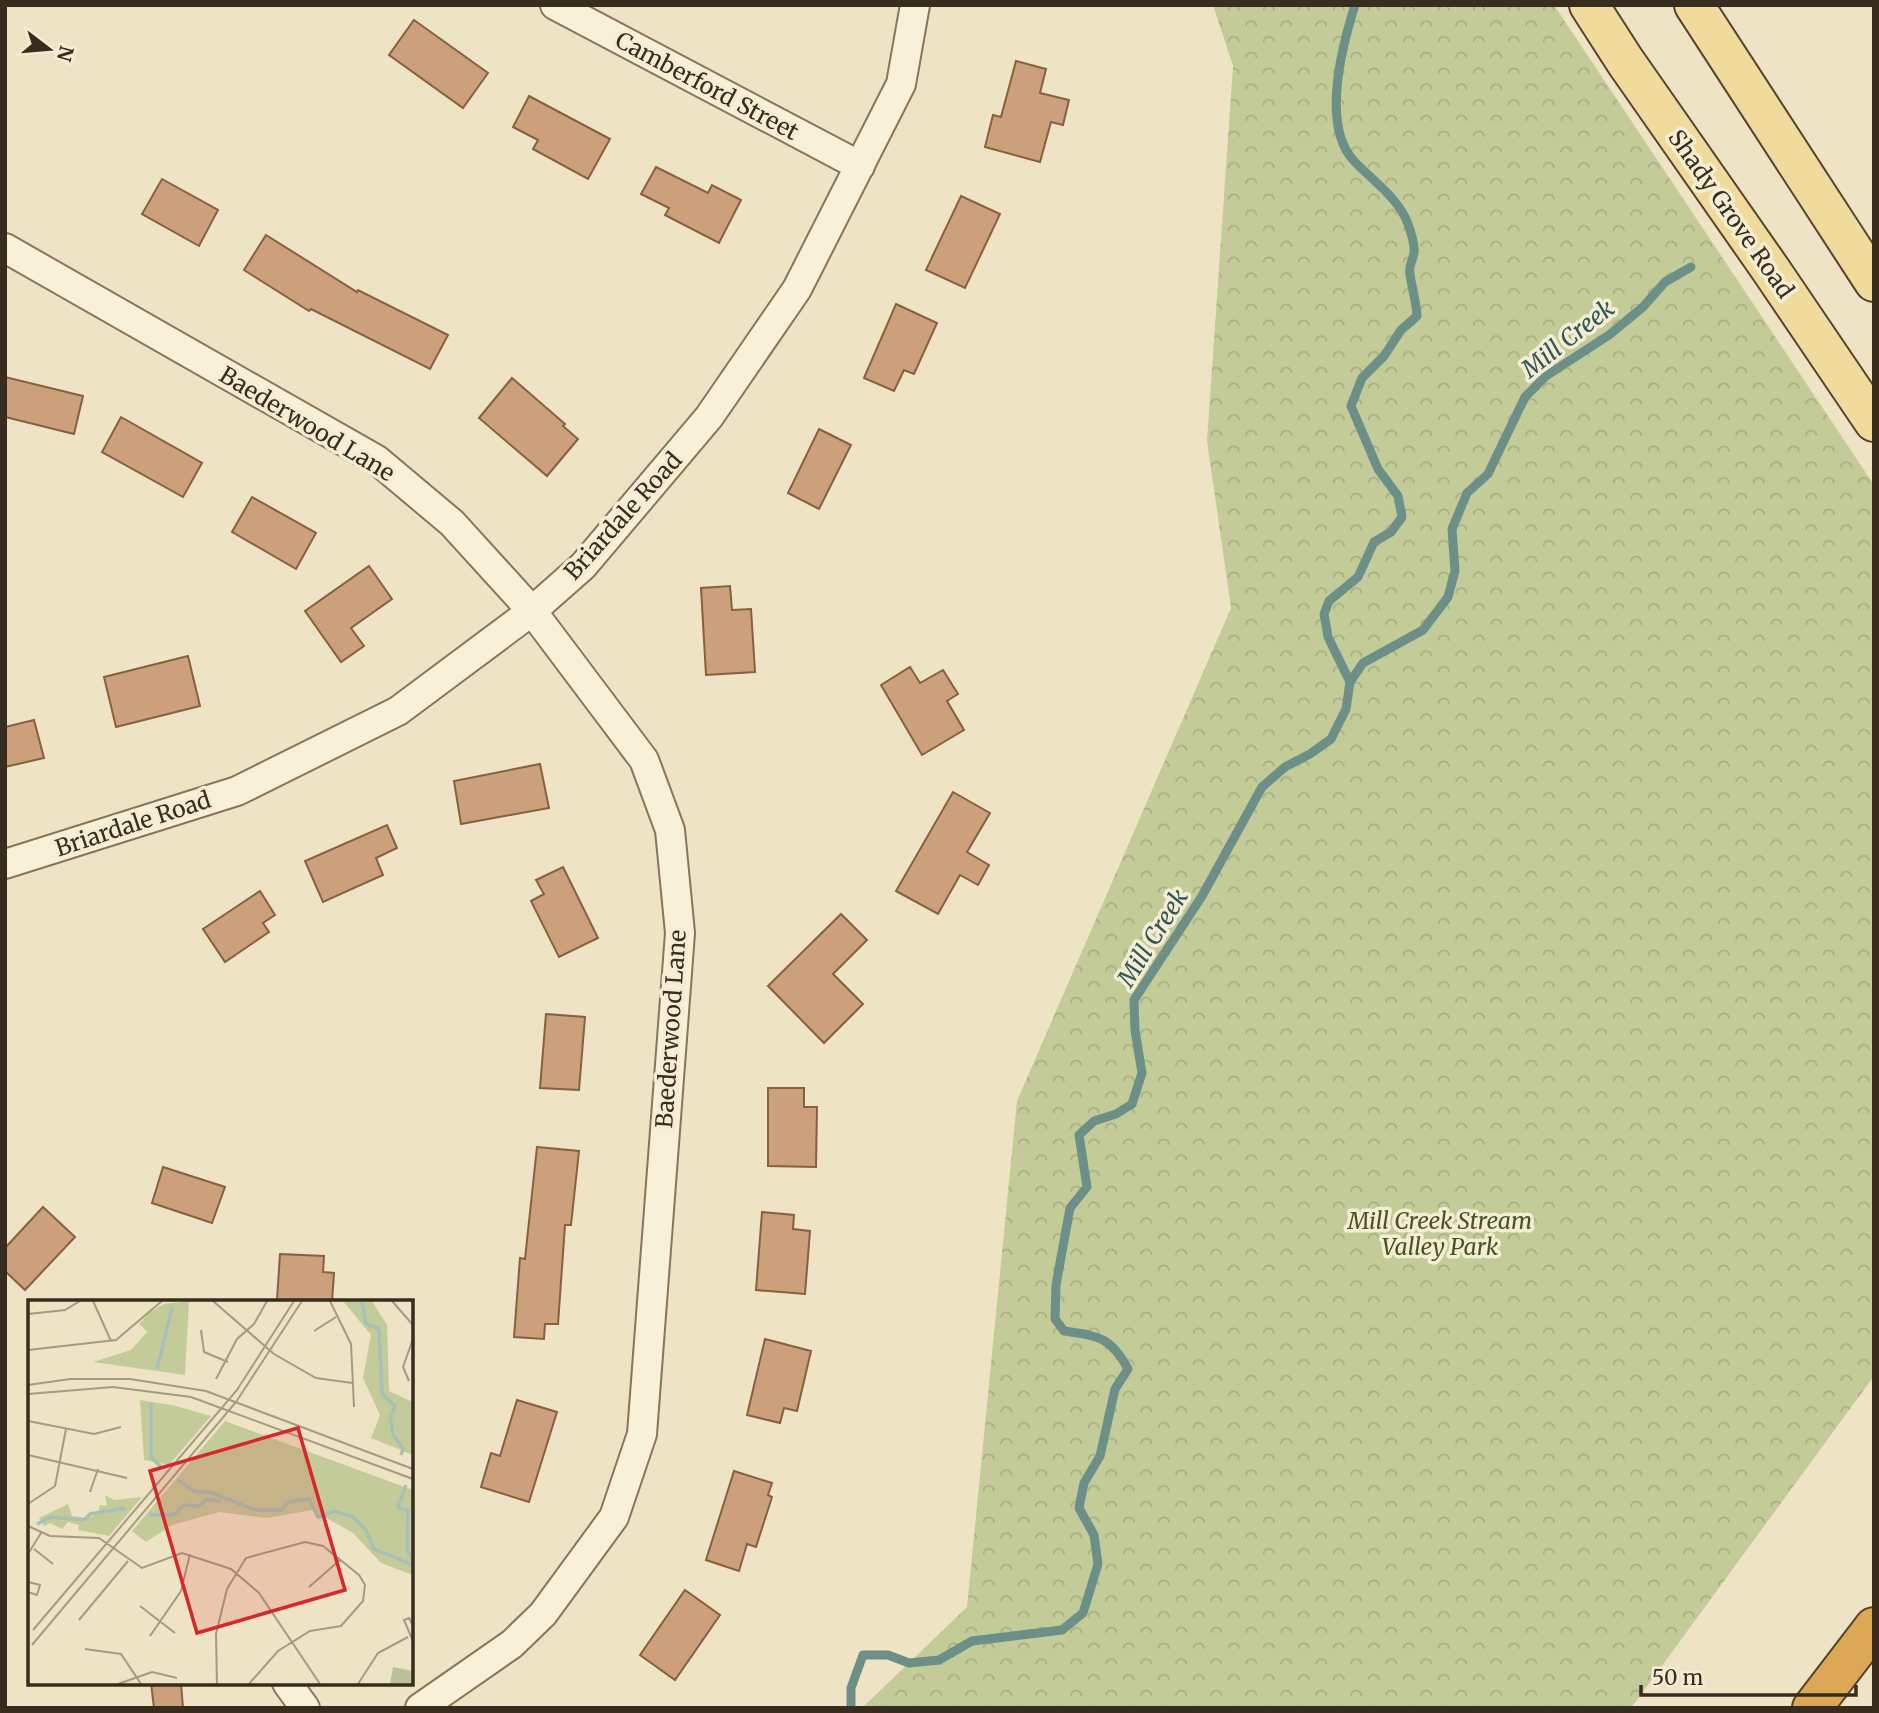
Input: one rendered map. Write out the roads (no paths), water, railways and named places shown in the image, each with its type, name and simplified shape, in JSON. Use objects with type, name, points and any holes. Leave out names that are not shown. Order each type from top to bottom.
[{"type":"highway","points":[[1812,1708],[1874,1627]]},
{"type":"main road","name":"Shady Grove Road","points":[[1589,5],[1874,422]]},
{"type":"main road","points":[[1694,5],[1874,282]]},
{"type":"street","name":"Camberford Street","points":[[555,5],[860,166]]},
{"type":"street","name":"Briardale Road","points":[[5,864],[237,791],[398,710],[532,611],[583,566],[709,417],[797,289],[901,84],[915,5]]},
{"type":"street","name":"Baederwood Lane","points":[[5,248],[377,460],[452,523],[532,611],[644,760],[670,830],[680,933],[642,1434],[614,1517],[543,1614],[512,1644],[420,1708]]},
{"type":"street","points":[[288,1685],[305,1708]]},
{"type":"waterway","points":[[1350,682],[1328,637],[1324,614],[1329,601],[1358,577],[1374,542],[1391,532],[1402,517],[1398,496],[1378,469],[1351,406],[1362,378],[1384,356],[1401,330],[1417,316],[1410,271],[1414,245],[1407,220],[1388,194],[1354,161],[1344,146],[1338,128],[1336,107],[1340,63],[1355,5]]},
{"type":"waterway","name":"Mill Creek","points":[[851,1708],[851,1688],[863,1655],[888,1655],[909,1663],[939,1660],[972,1641],[1062,1630],[1083,1613],[1098,1564],[1094,1535],[1079,1508],[1084,1483],[1100,1456],[1115,1389],[1128,1369],[1109,1344],[1086,1334],[1064,1331],[1055,1319],[1056,1285],[1070,1208],[1087,1187],[1079,1135],[1094,1121],[1116,1114],[1132,1104],[1142,1073],[1135,1030],[1134,1000],[1202,896],[1262,787],[1285,767],[1331,739],[1346,709],[1350,682],[1363,663],[1423,630],[1448,597],[1455,571],[1452,529],[1467,493],[1488,474],[1525,397],[1546,376],[1609,335],[1643,307],[1665,282],[1691,267]]},
{"type":"park label","name":"Mill Creek Stream Valley Park","points":[[1440,1234]]}]
